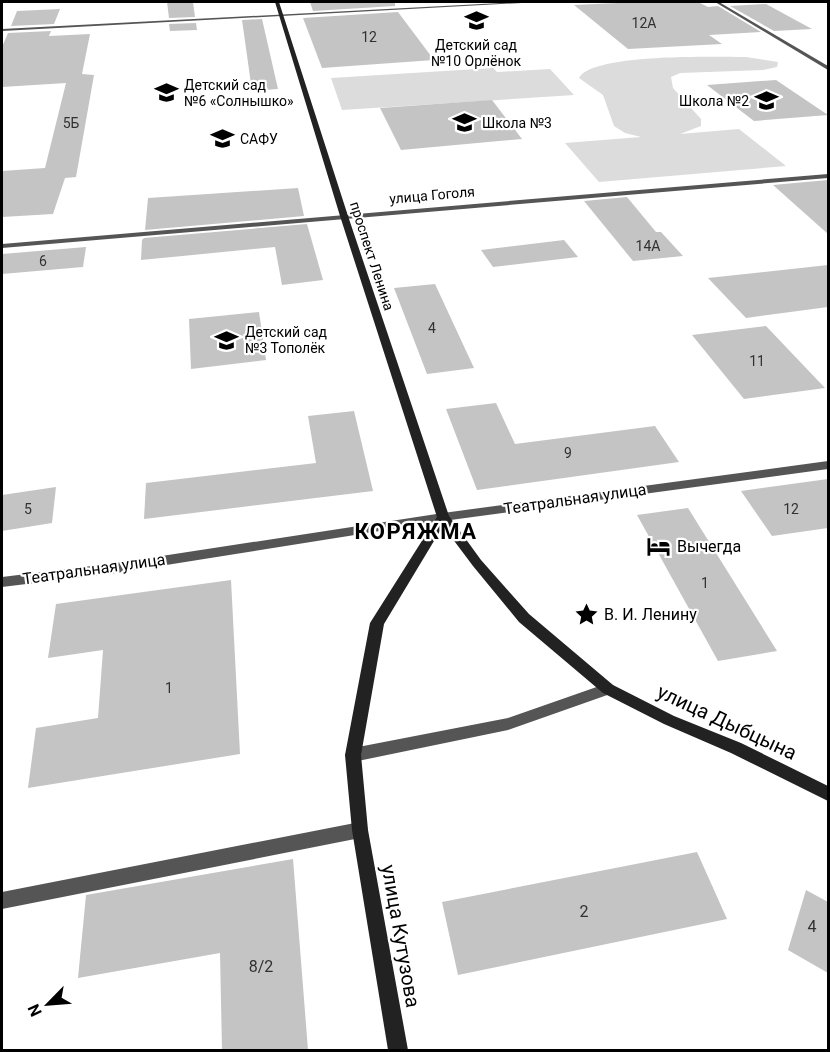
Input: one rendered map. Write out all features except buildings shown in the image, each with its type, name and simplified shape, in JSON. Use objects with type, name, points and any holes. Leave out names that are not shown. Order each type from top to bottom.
[{"type":"street","name":"проспект Ленина","points":[[277,2],[344,216],[443,517],[477,563],[524,618],[608,689]]},
{"type":"street","points":[[2,30],[538,2]]},
{"type":"street","points":[[717,2],[828,68]]},
{"type":"street","name":"улица Гоголя","points":[[2,246],[828,176]]},
{"type":"street","name":"Театральная улица","points":[[2,582],[116,568],[443,517],[828,465]]},
{"type":"street","name":"улица Кутузова","points":[[398,1050],[360,830],[353,755],[377,623],[443,517]]},
{"type":"street","points":[[353,755],[508,724],[608,689]]},
{"type":"street","name":"улица Дыбцына","points":[[608,689],[669,720],[736,748],[828,794]]},
{"type":"street","points":[[2,901],[360,830]]},
{"type":"shaded area","points":[[746,57],[778,62],[777,67],[763,70],[680,73],[671,77],[673,88],[701,119],[701,126],[680,134],[739,129],[786,166],[599,182],[565,143],[641,137],[625,133],[614,126],[603,95],[579,78],[589,70],[606,64],[630,60]]},
{"type":"shaded area","points":[[493,68],[497,72],[550,69],[574,95],[342,110],[331,78]]},
{"type":"place","name":"Детский сад №10 Орлёнок","points":[[476,21]]},
{"type":"place","name":"Детский сад №6 «Солнышко»","points":[[166,93]]},
{"type":"place","name":"Школа №2","points":[[767,101]]},
{"type":"place","name":"Школа №3","points":[[464,123]]},
{"type":"place","name":"САФУ","points":[[222,139]]},
{"type":"place","name":"Детский сад №3 Тополёк","points":[[227,340]]},
{"type":"place","name":"Вычегда","points":[[659,546]]},
{"type":"place","name":"В. И. Ленину","points":[[586,614]]},
{"type":"district","name":"КОРЯЖМА","points":[[416,531]]}]
